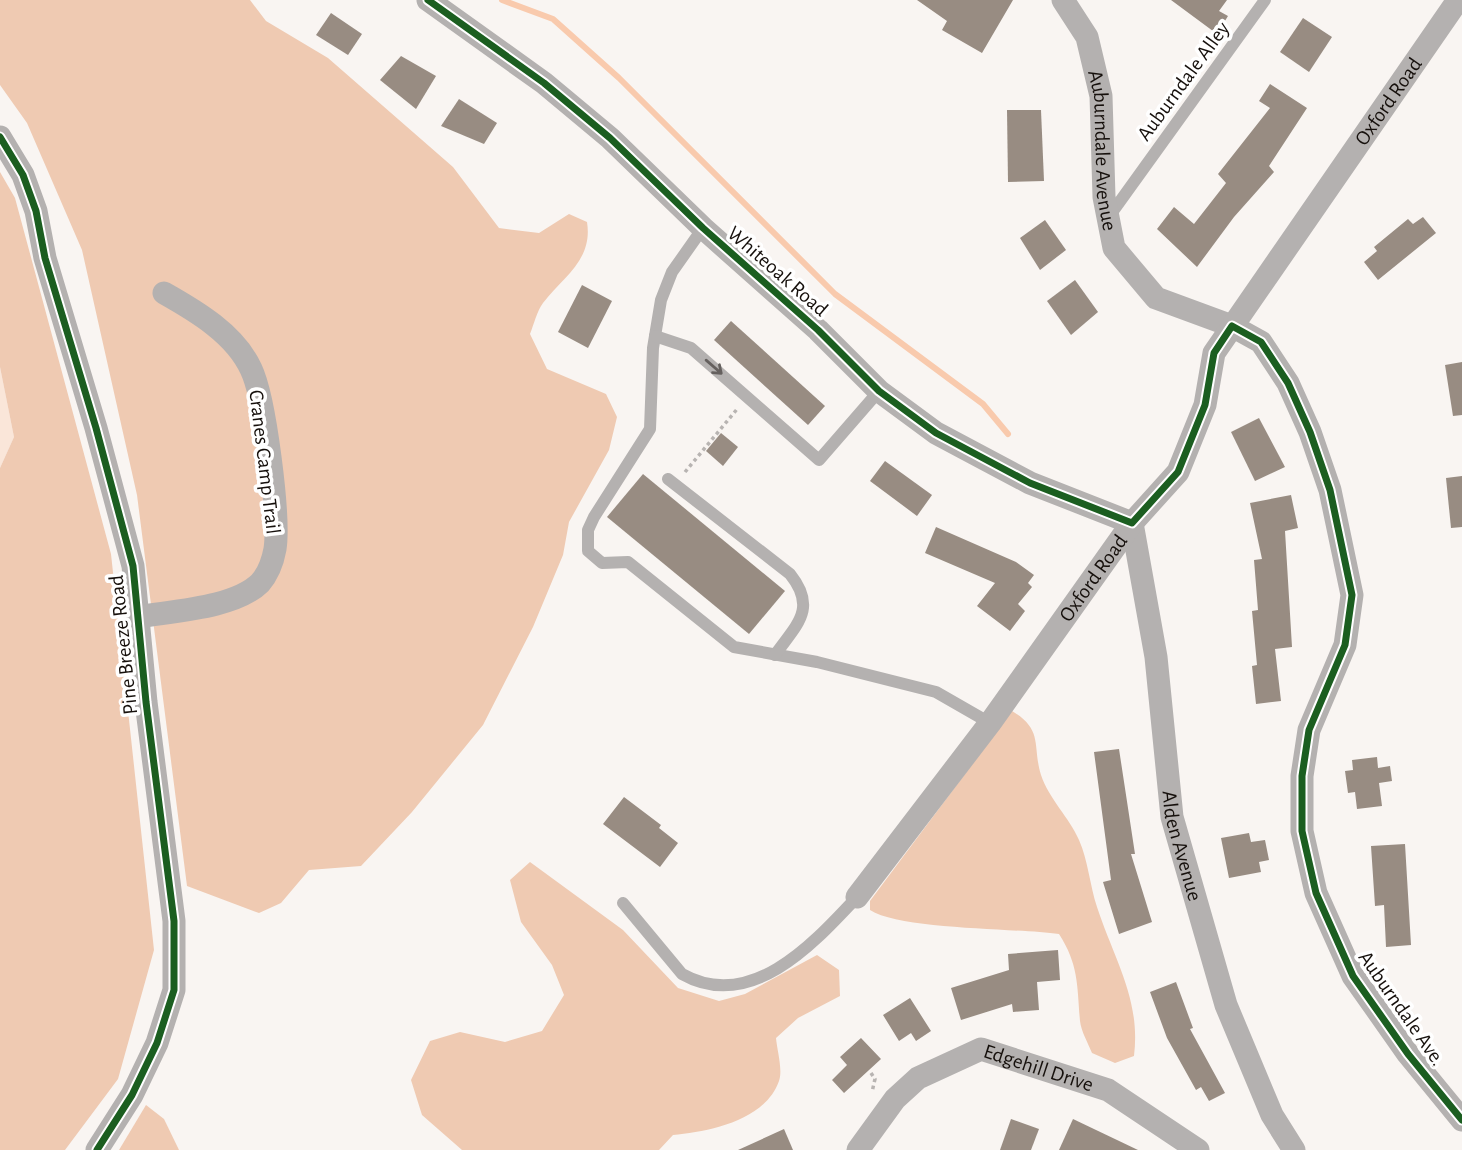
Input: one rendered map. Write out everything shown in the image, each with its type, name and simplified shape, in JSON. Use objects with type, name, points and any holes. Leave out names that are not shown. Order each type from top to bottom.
[{"type":"street","name":"Whiteoak Road","points":[[428,0],[544,83],[610,138],[703,228],[818,330],[879,391],[936,433],[1030,483],[1132,523]]},
{"type":"street","name":"Auburndale Avenue","points":[[1063,0],[1087,37],[1101,96],[1104,197],[1114,248],[1156,298],[1233,326]]},
{"type":"street","name":"Oxford Road","points":[[857,897],[990,723],[1132,523],[1178,472],[1205,405],[1214,354],[1458,0]]},
{"type":"street","name":"Pine Breeze Road","points":[[0,137],[23,174],[36,211],[45,258],[96,428],[133,566],[174,921],[174,990],[157,1042],[137,1085],[97,1150]]},
{"type":"street","name":"Cranes Camp Trail","points":[[138,617],[229,601],[260,583],[270,566],[275,548],[275,516],[260,394],[251,367],[211,320],[164,293]]},
{"type":"street","name":"Auburndale Ave.","points":[[1233,326],[1261,342],[1287,383],[1310,432],[1337,516],[1352,595],[1345,645],[1309,730],[1302,776],[1302,831],[1316,893],[1353,976],[1408,1054],[1462,1120]]},
{"type":"street","name":"Alden Avenue","points":[[1132,523],[1156,657],[1172,817],[1226,1005],[1272,1115],[1294,1150]]},
{"type":"street","name":"Edgehill Drive","points":[[858,1150],[895,1099],[918,1078],[982,1049],[1108,1090],[1198,1150]]},
{"type":"lane","name":"Auburndale Alley","points":[[1108,218],[1265,0]]},
{"type":"lane","points":[[703,228],[682,254],[666,284],[655,336],[650,429],[594,517],[588,530],[588,551],[602,563],[628,562],[734,647],[825,663],[936,692],[990,723]]},
{"type":"lane","points":[[655,336],[691,348],[819,460],[879,391]]},
{"type":"lane","points":[[672,482],[790,575],[800,586],[804,607],[802,616],[775,655]]},
{"type":"lane","points":[[623,902],[682,974],[695,981],[731,985],[755,981],[782,967],[857,897]]},
{"type":"path","points":[[672,482],[747,396]]},
{"type":"path","points":[[871,1073],[875,1079],[874,1099]]},
{"type":"shaded area","points":[[0,0],[250,0],[266,21],[328,58],[453,167],[499,228],[539,233],[569,214],[587,222],[586,247],[581,257],[543,303],[530,334],[547,369],[606,394],[617,417],[609,450],[569,522],[563,555],[533,627],[483,725],[412,812],[361,866],[309,870],[281,903],[259,913],[187,886],[137,495],[82,250],[27,123],[0,85]]},
{"type":"shaded area","points":[[0,172],[15,198],[111,554],[154,950],[118,1079],[65,1150],[0,1150],[0,468],[14,437],[0,367]]},
{"type":"shaded area","points":[[0,367],[14,437],[0,468]]},
{"type":"shaded area","points":[[1012,711],[1029,725],[1033,732],[1041,775],[1079,840],[1097,907],[1130,998],[1134,1016],[1134,1056],[1115,1063],[1092,1053],[1085,1037],[1080,1021],[1074,966],[1059,934],[932,925],[885,917],[870,910],[870,901]]},
{"type":"shaded area","points":[[530,862],[623,930],[678,988],[719,1001],[745,994],[817,955],[839,970],[840,996],[798,1018],[776,1038],[780,1076],[772,1095],[749,1115],[734,1122],[702,1131],[673,1135],[659,1150],[462,1150],[422,1115],[411,1080],[430,1041],[460,1032],[505,1042],[542,1031],[564,995],[552,965],[521,922],[510,880]]},
{"type":"shaded area","points":[[146,1105],[164,1119],[179,1150],[119,1150]]},
{"type":"building","points":[[917,0],[1013,0],[982,53],[942,30],[947,21]]},
{"type":"building","points":[[1171,0],[1227,0],[1219,11],[1228,16],[1217,34]]},
{"type":"building","points":[[331,13],[362,34],[348,55],[316,35]]},
{"type":"building","points":[[1303,18],[1332,37],[1309,72],[1280,52]]},
{"type":"building","points":[[401,56],[436,76],[416,109],[380,80]]},
{"type":"building","points":[[1270,84],[1307,108],[1269,166],[1274,172],[1234,217],[1197,267],[1157,229],[1174,207],[1194,224],[1226,183],[1218,174],[1270,108],[1259,101]]},
{"type":"building","points":[[459,99],[497,123],[484,144],[441,126]]},
{"type":"building","points":[[1007,110],[1041,110],[1044,181],[1008,182]]},
{"type":"building","points":[[1423,217],[1436,233],[1378,280],[1364,262],[1377,251],[1374,247],[1408,219],[1413,224]]},
{"type":"building","points":[[1045,220],[1066,250],[1040,270],[1020,238]]},
{"type":"building","points":[[1075,280],[1098,312],[1071,335],[1047,301]]},
{"type":"building","points":[[582,285],[612,301],[588,348],[558,332]]},
{"type":"building","points":[[731,321],[825,406],[808,425],[714,340]]},
{"type":"building","points":[[1462,362],[1462,415],[1453,416],[1445,365]]},
{"type":"building","points":[[1259,418],[1285,467],[1255,481],[1231,432]]},
{"type":"building","points":[[721,433],[738,447],[723,466],[706,451]]},
{"type":"building","points":[[885,461],[932,495],[917,516],[870,481]]},
{"type":"building","points":[[643,474],[785,591],[749,634],[607,517]]},
{"type":"building","points":[[1462,476],[1462,527],[1451,528],[1446,478]]},
{"type":"building","points":[[1291,495],[1298,528],[1285,531],[1292,647],[1275,649],[1281,701],[1256,704],[1252,666],[1257,665],[1252,611],[1258,610],[1254,560],[1262,559],[1250,503]]},
{"type":"building","points":[[936,527],[1016,562],[1034,575],[1028,583],[1032,587],[1018,604],[1025,611],[1010,631],[977,606],[995,583],[925,553]]},
{"type":"building","points":[[1119,749],[1135,854],[1131,854],[1152,922],[1119,934],[1103,882],[1111,880],[1094,752]]},
{"type":"building","points":[[1377,757],[1378,768],[1390,766],[1392,781],[1379,783],[1382,806],[1357,809],[1355,792],[1348,793],[1345,771],[1353,770],[1352,760]]},
{"type":"building","points":[[624,797],[661,825],[659,828],[678,843],[660,867],[603,824]]},
{"type":"building","points":[[1249,833],[1251,842],[1265,840],[1269,860],[1259,862],[1261,872],[1229,878],[1221,838]]},
{"type":"building","points":[[1405,844],[1411,945],[1386,947],[1384,905],[1375,906],[1371,846]]},
{"type":"building","points":[[1058,950],[1060,980],[1037,982],[1039,1010],[1013,1012],[1012,1004],[961,1020],[951,988],[1009,970],[1008,954]]},
{"type":"building","points":[[1176,982],[1193,1028],[1190,1029],[1225,1093],[1209,1101],[1201,1087],[1196,1090],[1167,1038],[1150,992]]},
{"type":"building","points":[[910,998],[931,1031],[916,1041],[911,1033],[899,1041],[883,1015]]},
{"type":"building","points":[[861,1038],[881,1059],[844,1093],[832,1080],[847,1065],[840,1057]]},
{"type":"building","points":[[1011,1119],[1039,1129],[1031,1150],[1000,1150]]},
{"type":"building","points":[[1073,1119],[1138,1150],[1059,1150]]},
{"type":"building","points":[[784,1129],[793,1150],[738,1150]]},
{"type":"waterway","points":[[502,0],[553,19],[619,78],[835,294],[983,404],[1008,434]]},
{"type":"cycle path","points":[[428,0],[544,83],[610,138],[703,228],[818,330],[879,391],[936,433],[1030,483],[1132,523],[1178,472],[1205,405],[1214,353],[1232,326],[1261,342],[1288,383],[1310,432],[1330,490],[1352,595],[1345,645],[1309,730],[1302,776],[1302,831],[1316,893],[1353,976],[1408,1054],[1462,1120]]},
{"type":"cycle path","points":[[0,137],[23,175],[36,211],[45,258],[96,428],[133,566],[146,702],[174,921],[174,990],[157,1043],[132,1095],[97,1150]]}]
